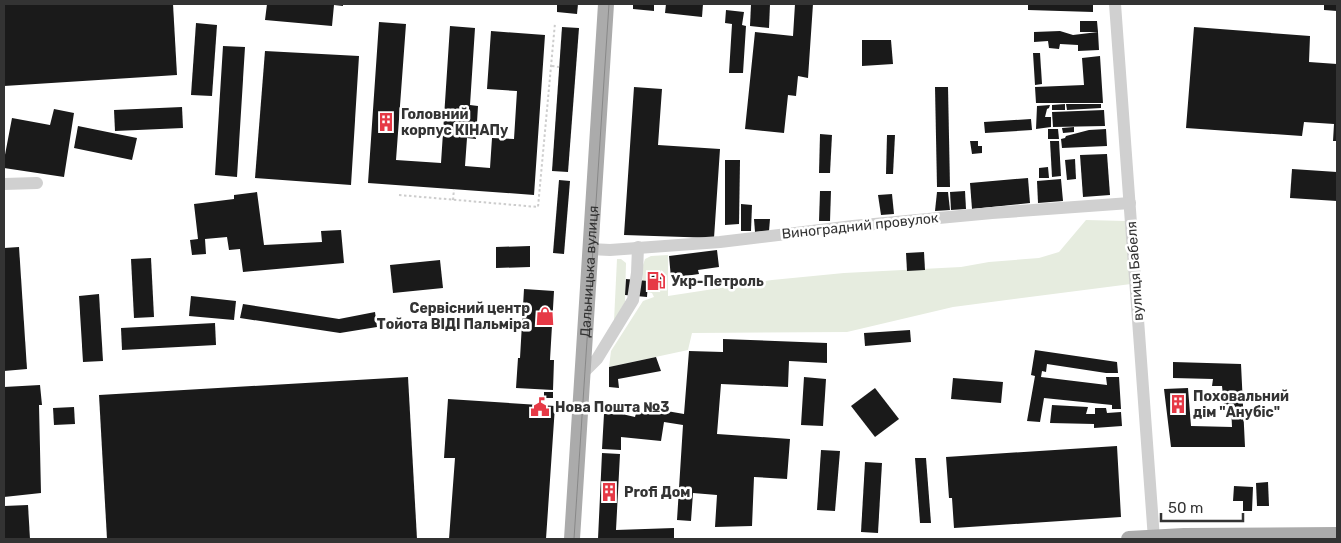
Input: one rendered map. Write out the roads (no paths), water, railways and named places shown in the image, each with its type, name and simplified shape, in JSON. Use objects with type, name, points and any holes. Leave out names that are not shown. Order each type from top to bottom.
[{"type":"main road","name":"Дальницька вулиця","points":[[572,539],[606,4]]},
{"type":"main road","points":[[1130,539],[1337,535]]},
{"type":"street","name":"вулиця Бабеля","points":[[1114,4],[1154,538]]},
{"type":"street","points":[[4,184],[37,183]]},
{"type":"street","name":"Виноградний провулок","points":[[590,248],[610,250],[720,242],[853,226],[1130,203]]},
{"type":"street","points":[[582,374],[597,359],[633,300],[638,247]]},
{"type":"tram line","points":[[574,539],[609,4]]},
{"type":"place","name":"Головний корпус КІНАПу","points":[[386,122]]},
{"type":"place","name":"Укр-Петроль","points":[[656,281]]},
{"type":"place","name":"Сервісний центр Тойота ВІДІ Пальміра","points":[[545,316]]},
{"type":"place","name":"Поховальний дім \"Анубіс\"","points":[[1178,404]]},
{"type":"place","name":"Нова Пошта №3","points":[[540,407]]},
{"type":"place","name":"Profi Дом","points":[[609,492]]}]
